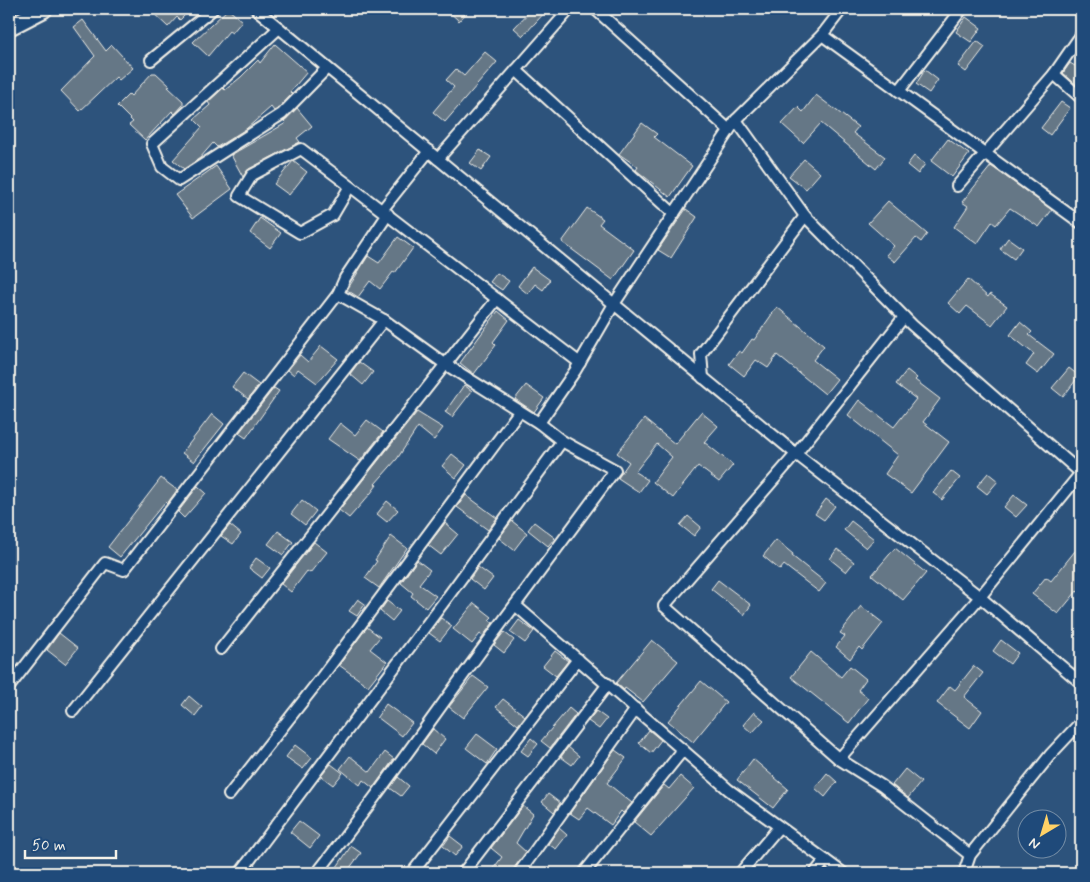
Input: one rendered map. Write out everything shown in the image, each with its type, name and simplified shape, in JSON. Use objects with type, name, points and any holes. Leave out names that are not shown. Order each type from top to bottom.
[{"type":"main road","points":[[11,24],[44,9]]},
{"type":"street","points":[[152,60],[213,9]]},
{"type":"street","points":[[256,9],[796,454],[980,597],[1081,683]]},
{"type":"street","points":[[438,159],[570,9]]},
{"type":"street","points":[[595,9],[730,130]]},
{"type":"street","points":[[539,423],[580,363],[614,304],[736,120],[822,35],[842,9]]},
{"type":"street","points":[[899,92],[962,9]]},
{"type":"street","points":[[279,28],[152,144],[162,168],[179,180],[282,114],[327,68]]},
{"type":"street","points":[[822,35],[1081,223]]},
{"type":"street","points":[[958,186],[1054,74],[1081,35]]},
{"type":"street","points":[[516,70],[674,214]]},
{"type":"street","points":[[1054,74],[1081,98]]},
{"type":"street","points":[[736,120],[805,216],[904,317],[1081,473],[980,597],[839,759]]},
{"type":"street","points":[[350,186],[334,214],[300,233],[239,196],[252,175],[301,149],[385,212],[580,363]]},
{"type":"street","points":[[9,687],[105,563],[124,570],[338,294],[385,212],[428,152]]},
{"type":"street","points":[[703,378],[701,354],[805,216]]},
{"type":"street","points":[[317,873],[365,813],[434,713],[615,470],[562,441],[539,423],[445,364],[384,320],[338,294]]},
{"type":"street","points":[[221,649],[498,299]]},
{"type":"street","points":[[904,317],[796,454],[664,606],[839,759],[882,786],[970,855]]},
{"type":"street","points":[[73,711],[384,320]]},
{"type":"street","points":[[229,796],[321,678],[519,412]]},
{"type":"street","points":[[240,873],[450,595],[562,441]]},
{"type":"street","points":[[515,605],[729,790],[843,873]]},
{"type":"street","points":[[412,873],[578,659]]},
{"type":"street","points":[[464,873],[608,684]]},
{"type":"street","points":[[519,873],[636,708]]},
{"type":"street","points":[[964,873],[970,855],[1050,754],[1081,722]]},
{"type":"street","points":[[584,873],[683,750]]},
{"type":"street","points":[[740,873],[779,827]]},
{"type":"street","points":[[815,873],[825,860]]},
{"type":"building","points":[[149,9],[191,9],[180,20],[177,17],[168,27]]},
{"type":"building","points":[[228,9],[242,21],[232,33],[229,31],[208,56],[193,42]]},
{"type":"building","points":[[446,9],[470,9],[459,21]]},
{"type":"building","points":[[532,9],[548,9],[523,36],[514,28]]},
{"type":"building","points":[[966,17],[981,28],[971,42],[956,32]]},
{"type":"building","points":[[83,20],[106,51],[112,45],[133,68],[119,80],[116,77],[80,111],[61,91],[95,56],[74,27]]},
{"type":"building","points":[[977,41],[985,47],[966,72],[958,66]]},
{"type":"building","points":[[275,44],[307,72],[290,92],[292,94],[278,109],[274,111],[271,107],[246,129],[217,147],[213,143],[200,158],[184,169],[173,160],[202,127],[194,119],[210,105],[208,102],[223,88],[225,90],[258,60],[260,63]]},
{"type":"building","points":[[485,52],[497,62],[445,122],[433,112],[454,87],[446,80],[456,69],[464,76]]},
{"type":"building","points":[[1081,58],[1081,89],[1063,73],[1070,63],[1075,66]]},
{"type":"building","points":[[925,70],[938,80],[929,93],[916,84]]},
{"type":"building","points":[[152,73],[156,73],[170,86],[168,87],[183,101],[183,105],[175,114],[172,111],[145,140],[129,125],[133,122],[117,106],[129,94],[131,96]]},
{"type":"building","points":[[816,95],[858,127],[853,133],[885,157],[876,169],[821,123],[803,143],[782,124],[798,107],[803,112]]},
{"type":"building","points":[[1061,102],[1070,108],[1050,135],[1041,128]]},
{"type":"building","points":[[297,108],[312,126],[297,138],[300,142],[249,169],[243,177],[231,155],[286,123],[284,121]]},
{"type":"building","points":[[642,123],[657,134],[654,137],[692,166],[670,197],[636,170],[638,167],[619,154]]},
{"type":"building","points":[[948,139],[969,154],[952,177],[931,161]]},
{"type":"building","points":[[480,150],[491,157],[481,171],[470,163]]},
{"type":"building","points":[[914,156],[925,164],[918,174],[907,165]]},
{"type":"building","points":[[804,159],[820,173],[806,189],[789,176]]},
{"type":"building","points":[[293,161],[307,172],[289,195],[274,184]]},
{"type":"building","points":[[216,166],[232,189],[193,218],[175,195]]},
{"type":"building","points":[[991,166],[1052,210],[1039,227],[1010,208],[996,225],[992,222],[977,244],[954,227],[968,206],[962,202]]},
{"type":"building","points":[[888,201],[927,234],[921,242],[916,238],[895,262],[886,255],[894,246],[868,223]]},
{"type":"building","points":[[587,208],[603,219],[599,224],[634,250],[613,280],[562,242]]},
{"type":"building","points":[[686,209],[697,217],[671,258],[658,250]]},
{"type":"building","points":[[260,218],[281,233],[270,248],[250,233]]},
{"type":"building","points":[[398,237],[413,248],[395,273],[393,272],[380,289],[370,281],[358,297],[347,290],[368,256],[379,263]]},
{"type":"building","points":[[1008,238],[1022,248],[1014,259],[1000,249]]},
{"type":"building","points":[[532,267],[550,280],[543,290],[535,284],[528,294],[518,286]]},
{"type":"building","points":[[497,273],[509,281],[502,290],[490,282]]},
{"type":"building","points":[[968,279],[988,297],[990,294],[1007,306],[992,325],[967,306],[960,314],[948,303]]},
{"type":"building","points":[[777,307],[824,346],[813,360],[837,379],[825,394],[777,355],[768,368],[756,360],[744,376],[729,364],[739,351],[742,353],[752,339],[754,340]]},
{"type":"building","points":[[498,311],[509,320],[493,342],[496,345],[474,374],[460,363]]},
{"type":"building","points":[[1020,322],[1032,332],[1029,335],[1054,354],[1038,374],[1026,365],[1034,354],[1010,335]]},
{"type":"building","points":[[321,346],[338,359],[317,383],[298,369],[294,375],[288,370],[300,355],[308,362]]},
{"type":"building","points":[[359,362],[373,372],[363,385],[350,374]]},
{"type":"building","points":[[1069,368],[1079,376],[1063,397],[1052,388]]},
{"type":"building","points":[[907,370],[917,378],[915,380],[940,399],[923,422],[949,442],[911,493],[885,474],[898,455],[848,415],[859,400],[894,427],[916,399],[896,384]]},
{"type":"building","points":[[243,373],[259,385],[248,399],[232,387]]},
{"type":"building","points":[[464,385],[472,391],[452,417],[445,412]]},
{"type":"building","points":[[526,385],[544,398],[534,412],[515,399]]},
{"type":"building","points":[[274,388],[279,391],[246,438],[239,433]]},
{"type":"building","points":[[417,412],[443,428],[434,440],[418,427],[397,459],[349,518],[339,510]]},
{"type":"building","points":[[701,412],[718,426],[704,442],[733,465],[719,482],[698,466],[673,498],[653,482],[672,457],[657,444],[635,472],[648,480],[639,492],[618,478],[629,462],[617,453],[644,419],[675,444]]},
{"type":"building","points":[[212,414],[224,424],[194,462],[182,453]]},
{"type":"building","points":[[367,420],[383,432],[360,461],[328,439],[340,423],[355,435]]},
{"type":"building","points":[[452,454],[466,465],[456,478],[442,466]]},
{"type":"building","points":[[951,471],[960,478],[942,500],[933,493]]},
{"type":"building","points":[[988,473],[998,481],[987,494],[977,486]]},
{"type":"building","points":[[161,478],[177,490],[120,557],[108,547]]},
{"type":"building","points":[[198,486],[206,493],[184,518],[178,512]]},
{"type":"building","points":[[466,495],[497,518],[488,530],[457,507]]},
{"type":"building","points":[[1014,495],[1027,505],[1016,517],[1004,507]]},
{"type":"building","points":[[826,499],[835,506],[824,520],[815,514]]},
{"type":"building","points":[[302,500],[316,511],[305,525],[291,514]]},
{"type":"building","points":[[387,501],[398,510],[387,522],[377,514]]},
{"type":"building","points":[[688,516],[701,527],[694,536],[680,525]]},
{"type":"building","points":[[512,521],[527,533],[514,550],[499,538]]},
{"type":"building","points":[[851,521],[874,539],[866,548],[844,530]]},
{"type":"building","points":[[534,522],[555,538],[548,546],[528,530]]},
{"type":"building","points":[[445,523],[458,534],[441,555],[428,545]]},
{"type":"building","points":[[230,525],[241,534],[233,544],[221,536]]},
{"type":"building","points":[[278,531],[293,542],[283,555],[268,544]]},
{"type":"building","points":[[391,536],[407,548],[379,588],[365,578]]},
{"type":"building","points":[[776,540],[793,554],[792,556],[826,583],[819,592],[784,565],[780,570],[763,556]]},
{"type":"building","points":[[314,542],[327,552],[310,573],[307,571],[291,592],[281,584]]},
{"type":"building","points":[[895,548],[926,573],[903,600],[872,575]]},
{"type":"building","points":[[837,549],[854,562],[846,572],[830,559]]},
{"type":"building","points":[[1075,551],[1081,556],[1081,595],[1077,591],[1058,614],[1032,594],[1046,577],[1051,581]]},
{"type":"building","points":[[256,558],[270,568],[262,578],[249,568]]},
{"type":"building","points":[[417,560],[430,570],[419,584],[436,596],[426,608],[411,596],[413,593],[401,583]]},
{"type":"building","points":[[478,567],[493,578],[484,590],[470,579]]},
{"type":"building","points":[[718,580],[751,605],[744,615],[711,589]]},
{"type":"building","points":[[358,599],[365,604],[357,616],[349,611]]},
{"type":"building","points":[[387,601],[400,611],[392,621],[380,611]]},
{"type":"building","points":[[474,603],[492,617],[489,620],[493,623],[483,636],[480,634],[472,644],[453,629]]},
{"type":"building","points":[[861,606],[883,623],[862,650],[859,647],[850,659],[836,647],[845,636],[840,633]]},
{"type":"building","points":[[441,618],[452,626],[440,641],[429,633]]},
{"type":"building","points":[[519,620],[534,631],[525,643],[510,632]]},
{"type":"building","points":[[367,627],[380,637],[370,649],[387,662],[368,686],[339,665]]},
{"type":"building","points":[[504,632],[514,640],[504,653],[494,645]]},
{"type":"building","points":[[59,633],[78,648],[65,664],[47,650]]},
{"type":"building","points":[[652,640],[678,661],[643,702],[616,683]]},
{"type":"building","points":[[1001,640],[1018,653],[1010,664],[993,651]]},
{"type":"building","points":[[555,651],[568,661],[556,676],[543,666]]},
{"type":"building","points":[[811,652],[841,677],[850,666],[866,679],[858,690],[868,698],[849,723],[791,677]]},
{"type":"building","points":[[974,666],[983,673],[964,697],[982,711],[970,728],[937,703],[950,686],[955,690]]},
{"type":"building","points":[[473,676],[488,687],[463,718],[449,707]]},
{"type":"building","points":[[701,681],[726,702],[693,742],[668,721]]},
{"type":"building","points":[[189,696],[202,707],[195,716],[182,705]]},
{"type":"building","points":[[503,699],[525,716],[518,725],[496,707]]},
{"type":"building","points":[[386,704],[412,723],[402,736],[377,717]]},
{"type":"building","points":[[569,708],[576,714],[550,748],[541,741]]},
{"type":"building","points":[[596,711],[607,719],[599,729],[588,721]]},
{"type":"building","points":[[754,712],[764,720],[752,733],[743,725]]},
{"type":"building","points":[[433,729],[445,739],[434,754],[422,744]]},
{"type":"building","points":[[649,730],[661,740],[651,753],[639,743]]},
{"type":"building","points":[[477,734],[497,749],[487,764],[466,748]]},
{"type":"building","points":[[531,738],[538,744],[528,756],[521,751]]},
{"type":"building","points":[[295,745],[312,758],[303,769],[286,757]]},
{"type":"building","points":[[568,747],[579,756],[572,765],[561,757]]},
{"type":"building","points":[[615,750],[626,758],[607,783],[632,803],[623,813],[621,811],[611,825],[588,808],[579,819],[570,813]]},
{"type":"building","points":[[385,752],[394,759],[373,788],[363,780],[360,785],[340,769],[350,756],[370,772]]},
{"type":"building","points":[[753,759],[788,789],[773,808],[737,780]]},
{"type":"building","points":[[331,764],[343,773],[333,785],[321,776]]},
{"type":"building","points":[[905,769],[921,782],[908,798],[892,785]]},
{"type":"building","points":[[827,773],[837,782],[825,797],[815,788]]},
{"type":"building","points":[[680,776],[694,788],[651,836],[634,822],[664,785],[669,789]]},
{"type":"building","points":[[398,777],[409,786],[401,796],[390,788]]},
{"type":"building","points":[[548,794],[560,803],[554,812],[542,802]]},
{"type":"building","points":[[523,806],[533,814],[516,843],[526,852],[510,873],[490,873],[502,857],[491,848]]},
{"type":"building","points":[[299,821],[319,836],[310,848],[290,832]]},
{"type":"building","points":[[559,828],[567,835],[556,849],[548,844]]},
{"type":"building","points":[[450,836],[463,846],[455,856],[443,846]]},
{"type":"building","points":[[351,846],[361,853],[346,873],[337,867]]}]
